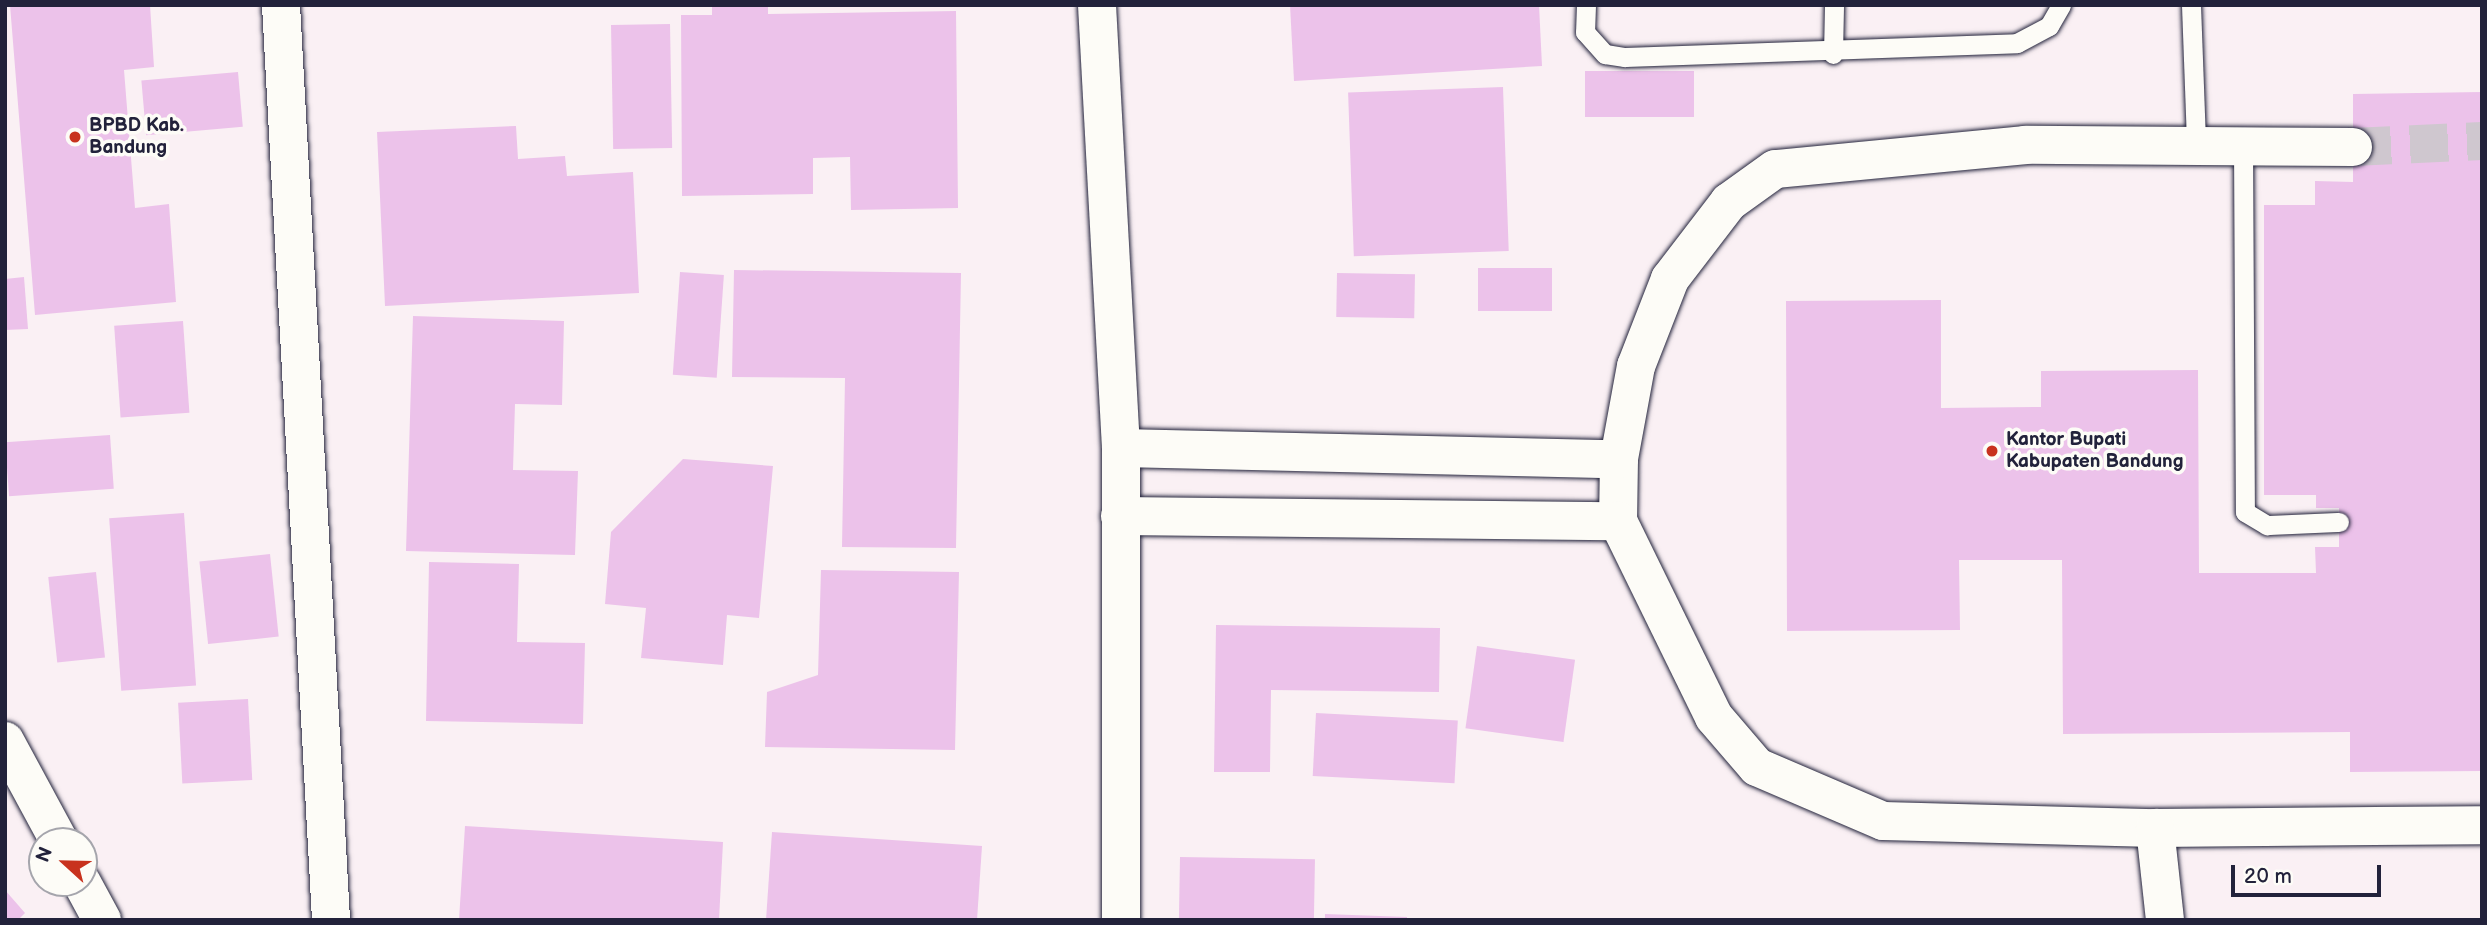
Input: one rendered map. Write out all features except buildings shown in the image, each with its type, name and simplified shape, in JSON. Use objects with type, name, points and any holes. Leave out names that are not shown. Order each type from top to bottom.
[{"type":"street","points":[[281,5],[331,920]]},
{"type":"street","points":[[1097,5],[1121,448],[1121,920]]},
{"type":"street","points":[[2353,147],[2244,143],[2026,145],[1775,169],[1729,202],[1670,279],[1636,366],[1619,459],[1618,521],[1714,717],[1757,767],[1883,821],[2155,828],[2482,825]]},
{"type":"street","points":[[1121,448],[1619,459]]},
{"type":"street","points":[[1120,516],[1618,521]]},
{"type":"street","points":[[5,741],[51,827]]},
{"type":"street","points":[[2155,828],[2165,920]]},
{"type":"street","points":[[90,897],[102,920]]},
{"type":"lane","points":[[1586,5],[1585,32],[1605,54],[1833,54],[2017,43],[2049,26],[2062,5]]},
{"type":"lane","points":[[1833,54],[1834,5]]},
{"type":"lane","points":[[2191,5],[2196,144]]},
{"type":"lane","points":[[2244,143],[2245,512],[2267,525],[2339,523]]},
{"type":"tunnel","points":[[2353,147],[2482,141]]},
{"type":"place","name":"BPBD Kab. Bandung","points":[[75,137]]},
{"type":"place","name":"Kantor Bupati Kabupaten Bandung","points":[[1992,451]]}]
